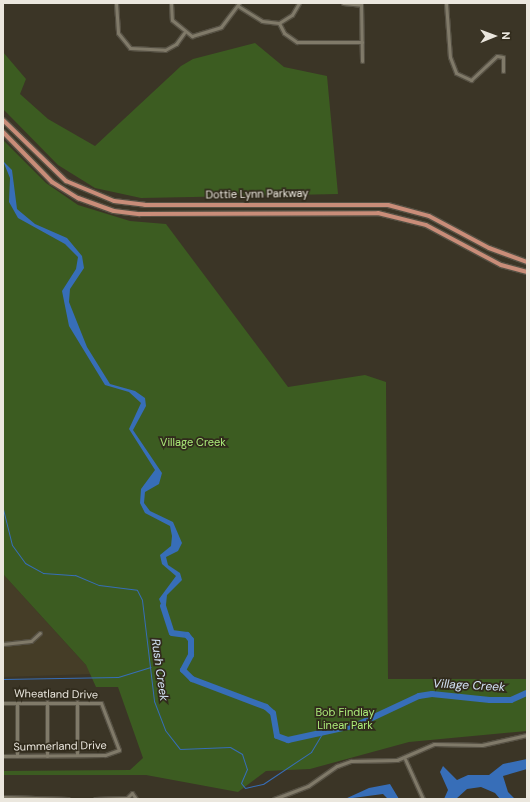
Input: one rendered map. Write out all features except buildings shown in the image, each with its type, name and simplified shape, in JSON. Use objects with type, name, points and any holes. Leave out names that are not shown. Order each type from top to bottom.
[{"type":"main road","name":"Dottie Lynn Parkway","points":[[3,120],[66,181],[95,195],[140,204],[348,202],[388,205],[429,216],[489,248],[527,262]]},
{"type":"main road","name":"Dottie Lynn Parkway","points":[[3,132],[62,189],[104,208],[140,214],[378,213],[416,221],[501,265],[527,272]]},
{"type":"main road","points":[[348,202],[348,212]]},
{"type":"main road","points":[[140,204],[140,214]]},
{"type":"street","points":[[116,3],[118,33],[130,48],[165,50],[176,44],[184,33]]},
{"type":"street","points":[[171,3],[172,20],[184,33],[192,36],[214,31],[228,21],[239,4],[262,21],[279,23],[292,15],[299,3]]},
{"type":"street","points":[[343,3],[361,4],[362,61]]},
{"type":"street","points":[[446,3],[450,58],[456,73],[472,80],[497,56],[503,58],[503,71]]},
{"type":"street","points":[[279,23],[296,42],[362,42]]},
{"type":"street","points":[[3,644],[31,641],[40,633]]},
{"type":"street","points":[[47,702],[47,756]]},
{"type":"street","points":[[77,702],[77,755]]},
{"type":"street","name":"Wheatland Drive","points":[[3,703],[99,702],[104,706],[117,739],[117,754]]},
{"type":"street","points":[[17,703],[17,756]]},
{"type":"street","points":[[274,799],[308,786],[334,768],[351,761],[405,759],[434,744],[482,745],[527,735]]},
{"type":"street","name":"Summerland Drive","points":[[3,756],[117,754]]},
{"type":"street","points":[[405,759],[422,799]]},
{"type":"street","points":[[95,799],[128,798],[132,793],[136,799]]},
{"type":"street","points":[[3,797],[68,799]]},
{"type":"shaded area","points":[[3,574],[86,665],[91,674],[3,677]]},
{"type":"green space","points":[[255,43],[284,67],[327,76],[338,194],[141,198],[95,188],[58,165],[3,109],[3,52],[26,79],[20,94],[48,119],[95,146],[181,66],[193,59]]},
{"type":"green space","name":"Bob Findlay Linear Park","points":[[3,140],[46,183],[78,205],[130,221],[166,224],[288,387],[365,375],[386,382],[388,679],[527,679],[527,731],[409,742],[310,769],[266,771],[238,792],[146,775],[3,775],[3,771],[130,770],[143,758],[118,687],[96,687],[86,665],[3,574]]},
{"type":"water","points":[[3,161],[12,170],[17,209],[35,224],[67,238],[82,256],[84,268],[70,289],[69,302],[87,347],[110,384],[135,391],[145,398],[146,406],[133,430],[162,473],[159,484],[145,492],[144,503],[150,511],[173,522],[182,543],[178,551],[166,557],[168,565],[180,573],[182,580],[167,595],[165,614],[159,599],[176,576],[162,564],[160,555],[171,546],[172,536],[170,526],[145,513],[140,503],[141,489],[155,470],[129,429],[141,403],[129,392],[105,385],[69,326],[62,291],[76,269],[78,257],[65,244],[18,218],[9,202],[10,178]]},
{"type":"water","points":[[527,759],[527,769],[503,776],[508,792],[515,799],[500,799],[495,793],[481,787],[467,789],[456,799],[444,799],[448,790],[440,772],[443,766],[457,780],[468,775],[489,775],[503,764]]},
{"type":"water","points":[[390,784],[399,799],[388,799],[383,794],[345,799],[369,788]]},
{"type":"waterway","name":"Rush Creek","points":[[3,509],[12,545],[25,563],[43,573],[75,575],[99,585],[137,590],[142,600],[154,701],[165,730],[180,749],[230,747],[242,754],[247,769],[241,783],[245,788],[263,784],[311,752],[322,734]]},
{"type":"waterway","name":"Village Creek","points":[[163,606],[172,633],[187,635],[191,640],[191,655],[183,670],[192,679],[266,707],[273,713],[277,736],[288,740],[357,725],[419,696],[432,694],[490,700],[511,700],[527,693]]},
{"type":"waterway","points":[[3,679],[118,677],[151,667]]}]
